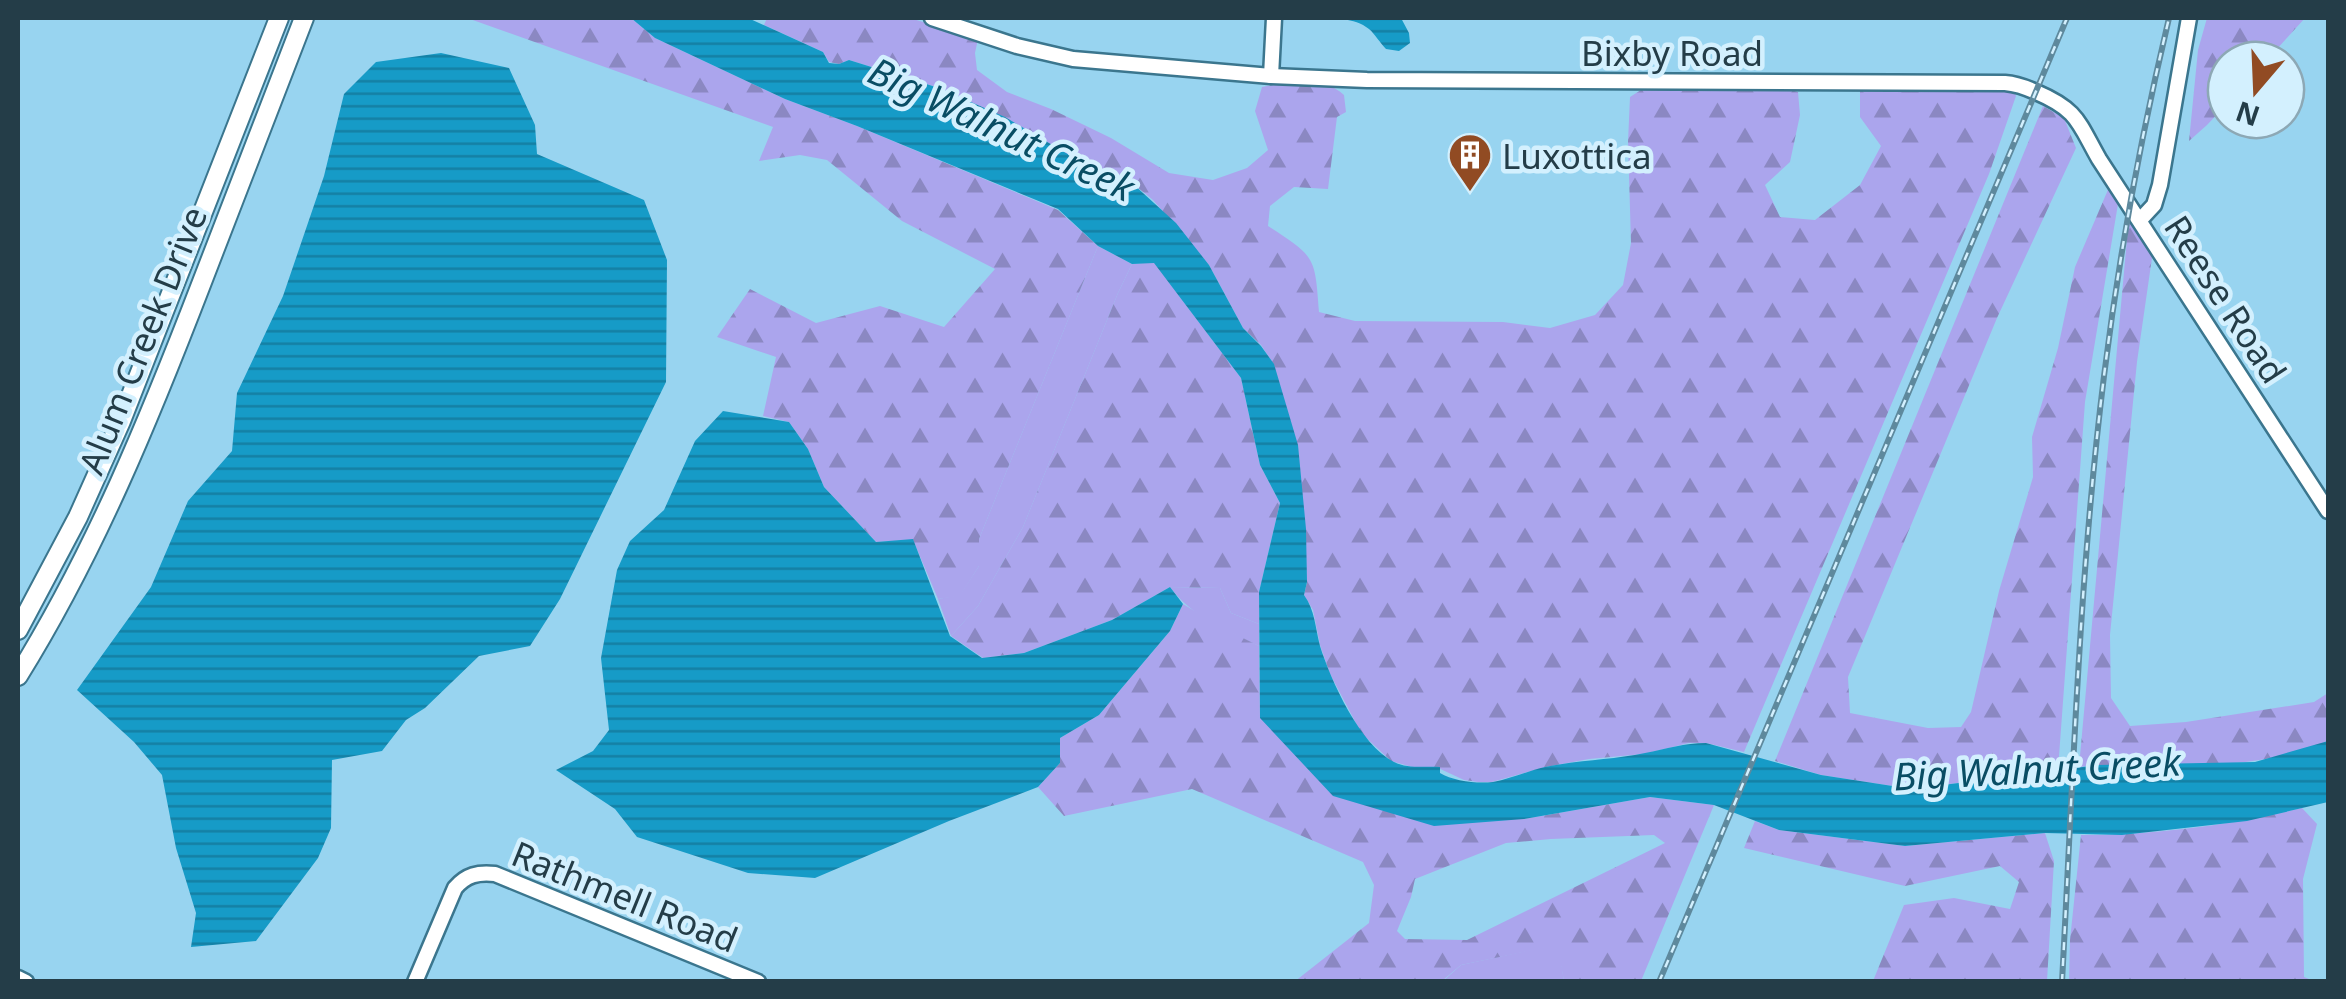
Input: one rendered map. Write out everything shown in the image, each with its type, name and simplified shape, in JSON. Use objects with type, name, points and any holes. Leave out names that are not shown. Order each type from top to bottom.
[{"type":"main road","name":"Alum Creek Drive","points":[[18,630],[78,517],[115,436],[279,18]]},
{"type":"main road","name":"Alum Creek Drive","points":[[18,676],[63,600],[117,492],[304,18]]},
{"type":"street","name":"Bixby Road","points":[[932,18],[1047,55],[1271,76],[2014,84],[2056,101],[2072,113],[2140,220]]},
{"type":"street","points":[[1271,76],[1274,18]]},
{"type":"street","points":[[2140,220],[2154,205],[2160,185],[2189,18]]},
{"type":"street","name":"Reese Road","points":[[2140,220],[2328,511]]},
{"type":"street","name":"Rathmell Road","points":[[415,982],[455,888],[467,877],[486,873],[758,982]]},
{"type":"street","points":[[18,978],[26,982]]},
{"type":"green space","points":[[467,18],[631,18],[655,38],[785,99],[1058,210],[1098,246],[979,539],[979,566],[960,596],[938,599],[913,540],[876,542],[824,487],[808,449],[789,422],[763,416],[776,357],[717,337],[750,289],[816,323],[880,306],[944,327],[995,269],[902,221],[827,160],[800,155],[759,161],[773,127]]},
{"type":"green space","points":[[767,18],[910,18],[978,39],[977,70],[1007,92],[1111,138],[1169,173],[1213,180],[1247,168],[1268,150],[1255,111],[1262,87],[1305,82],[1336,89],[1344,95],[1346,112],[1337,117],[1328,189],[1294,187],[1270,206],[1268,226],[1310,259],[1319,312],[1355,321],[1503,322],[1550,328],[1595,315],[1623,285],[1631,243],[1630,97],[1644,88],[1798,92],[1800,115],[1790,162],[1765,185],[1780,217],[1815,220],[1860,185],[1881,146],[1860,117],[1860,89],[2013,90],[2016,96],[1989,174],[1744,752],[1689,743],[1478,782],[1436,767],[1412,767],[1391,761],[1361,733],[1330,674],[1313,610],[1304,595],[1307,582],[1274,365],[1243,328],[1209,265],[1153,200],[1119,175],[1098,172],[1004,117],[939,88],[849,60],[829,62],[823,52],[764,25]]},
{"type":"green space","points":[[2207,18],[2305,18],[2285,40],[2206,40],[2206,126],[2189,141],[2198,50]]},
{"type":"green space","points":[[2043,106],[2064,118],[2076,148],[1997,318],[1848,677],[1850,713],[1928,728],[1961,727],[1971,712],[1999,591],[2033,477],[2032,437],[2058,348],[2075,267],[2110,185],[2119,198],[2085,402],[2058,770],[1912,789],[1821,775],[1775,761]]},
{"type":"green space","points":[[2129,217],[2153,251],[2137,362],[2110,635],[2111,698],[2130,726],[2186,722],[2314,702],[2328,693],[2328,741],[2301,751],[2244,762],[2079,767]]},
{"type":"green space","points":[[1098,246],[1132,264],[1023,527],[978,606],[951,636],[938,599],[960,595],[979,566],[979,539]]},
{"type":"green space","points":[[1154,262],[1241,378],[1260,465],[1280,503],[1259,592],[1259,624],[1231,613],[1220,588],[1170,587],[1112,620],[1024,653],[983,658],[951,636],[978,606],[1023,527],[1132,264]]},
{"type":"green space","points":[[1170,587],[1220,588],[1231,613],[1259,624],[1259,646],[1199,614]]},
{"type":"green space","points":[[1183,604],[1259,646],[1260,718],[1524,819],[1650,797],[1714,805],[1641,981],[1564,981],[1557,945],[1461,965],[1442,981],[1294,982],[1369,923],[1374,885],[1363,862],[1192,789],[1064,816],[1038,787],[1060,763],[1060,738],[1099,715],[1170,631]],"holes":[[[1654,835],[1665,843],[1467,940],[1405,939],[1397,931],[1415,879],[1506,843]]]},
{"type":"green space","points":[[2302,808],[2317,824],[2303,879],[2304,977],[2314,981],[2069,982],[2081,835],[2192,828]]},
{"type":"green space","points":[[1755,821],[1779,830],[1905,846],[2045,833],[2054,861],[2047,981],[1873,981],[1904,905],[1954,898],[2010,909],[2019,882],[2000,866],[1905,886],[1744,848]]},
{"type":"green space","points":[[1558,944],[1564,981],[1442,982],[1461,965]]},
{"type":"water","name":"Big Walnut Creek","points":[[631,18],[748,18],[823,52],[829,63],[849,60],[939,88],[1005,117],[1098,172],[1119,175],[1176,223],[1209,265],[1243,328],[1274,364],[1298,445],[1306,529],[1304,595],[1313,613],[1325,660],[1348,711],[1370,742],[1394,762],[1440,767],[1440,773],[1452,778],[1487,783],[1557,765],[1706,743],[1821,775],[1912,789],[2098,765],[2255,762],[2328,741],[2328,802],[2247,821],[2122,835],[2045,833],[1905,846],[1779,830],[1714,805],[1650,797],[1524,819],[1434,826],[1333,796],[1260,718],[1259,592],[1280,503],[1260,465],[1241,378],[1154,263],[1132,264],[1098,246],[1058,209],[785,99],[655,38]]},
{"type":"water","points":[[1316,18],[1401,18],[1410,43],[1399,51],[1386,49],[1357,22]]},
{"type":"water","points":[[441,53],[509,68],[535,125],[537,154],[644,200],[667,260],[666,382],[560,599],[530,646],[479,656],[425,708],[406,720],[382,751],[332,760],[331,828],[318,858],[256,941],[191,947],[196,913],[176,848],[162,775],[134,742],[77,690],[151,587],[188,501],[232,451],[237,393],[283,296],[324,176],[344,94],[376,62]]},
{"type":"water","points":[[723,411],[789,422],[808,449],[824,487],[876,542],[913,539],[950,636],[982,658],[1024,653],[1112,620],[1170,587],[1183,604],[1170,631],[1099,715],[1060,738],[1060,763],[1038,787],[815,878],[748,873],[637,837],[615,809],[556,770],[593,751],[609,730],[601,658],[617,570],[630,541],[664,510],[695,441]]},
{"type":"railway","points":[[1659,982],[2067,18]]},
{"type":"railway","points":[[2062,982],[2095,451],[2124,241],[2169,18]]},
{"type":"place","name":"Luxottica","points":[[1470,193]]}]
